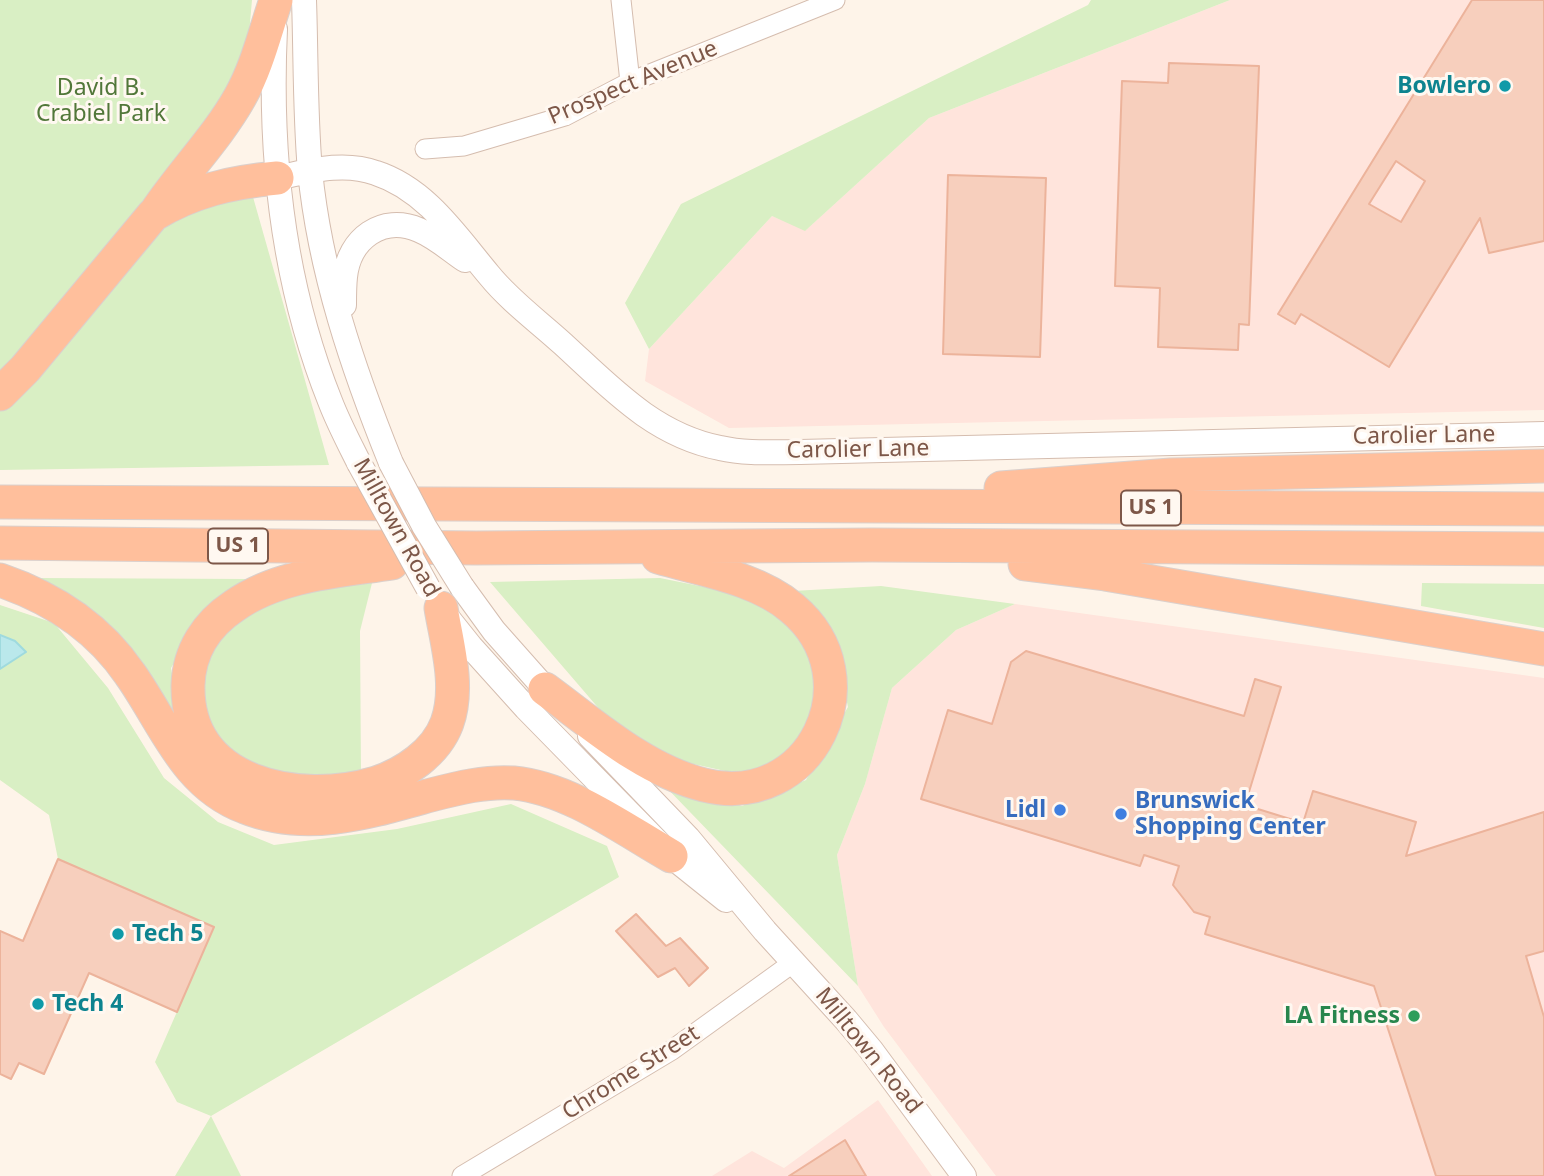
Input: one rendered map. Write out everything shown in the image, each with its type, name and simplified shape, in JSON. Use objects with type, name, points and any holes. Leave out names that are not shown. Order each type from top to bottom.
[{"type":"highway","points":[[0,394],[33,360],[153,215],[222,125],[239,99],[254,65],[277,0]]},
{"type":"highway","points":[[153,215],[201,191],[277,178]]},
{"type":"highway","points":[[758,506],[1171,475],[1544,466]]},
{"type":"highway","name":"US 1","points":[[0,502],[1544,509]]},
{"type":"highway","name":"US 1","points":[[0,543],[476,548],[873,545],[1544,549]]},
{"type":"highway","points":[[873,545],[1105,574],[1544,649]]},
{"type":"highway","points":[[545,689],[649,762],[686,779],[718,788],[751,786],[782,775],[804,756],[820,733],[826,720],[831,692],[828,662],[815,633],[794,609],[782,600],[752,586],[622,547]]},
{"type":"highway","points":[[444,595],[452,683],[447,723],[432,747],[394,776],[361,787],[318,793],[272,787],[251,780],[224,764],[204,743],[195,727],[188,698],[190,666],[195,651],[210,626],[235,605],[250,596],[296,579],[476,548]]},
{"type":"highway","points":[[0,580],[47,600],[94,631],[130,672],[190,768],[216,793],[247,808],[299,819],[337,818],[482,783],[514,783],[545,790],[576,802],[671,856]]},
{"type":"highway","points":[[1433,630],[1544,666]]},
{"type":"street","name":"Milltown Road","points":[[277,0],[274,63],[277,178],[288,248],[305,326],[330,402],[359,463],[444,595],[471,647],[671,856],[765,931]]},
{"type":"street","name":"Milltown Road","points":[[304,0],[310,170],[322,243],[355,368],[391,463],[424,526],[444,595],[494,631],[545,689],[688,838],[765,931],[871,1049],[964,1176]]},
{"type":"street","points":[[621,0],[630,82]]},
{"type":"street","name":"Prospect Avenue","points":[[425,149],[464,146],[565,116],[630,82],[835,0]]},
{"type":"street","name":"Carolier Lane","points":[[277,178],[310,170],[352,167],[397,181],[416,194],[444,220],[492,279],[632,408],[685,439],[721,449],[800,452],[1544,434]]},
{"type":"street","points":[[343,330],[347,265],[360,240],[375,229],[397,224],[419,229],[492,279]]},
{"type":"street","name":"Chrome Street","points":[[463,1176],[672,1050],[794,962]]},
{"type":"shaded area","points":[[1230,0],[1544,0],[1544,410],[729,428],[645,381],[649,349],[772,216],[806,230],[929,118]]},
{"type":"shaded area","points":[[1015,604],[1544,678],[1544,1176],[996,1176],[884,1027],[858,986],[837,855],[865,784],[892,688],[956,630]]},
{"type":"shaded area","points":[[878,1100],[932,1176],[712,1176],[752,1151],[784,1168]]},
{"type":"green space","name":"David B. Crabiel Park","points":[[0,0],[252,0],[249,34],[219,113],[0,373]]},
{"type":"green space","points":[[1091,0],[1230,0],[929,118],[805,231],[772,216],[649,349],[625,303],[681,204],[1088,5]]},
{"type":"green space","points":[[253,197],[329,465],[0,470],[0,409],[152,237],[202,202]]},
{"type":"green space","points":[[36,578],[250,579],[198,621],[171,668],[181,730]]},
{"type":"green space","points":[[660,578],[744,595],[798,628],[819,681],[806,730],[783,760],[739,774],[666,758],[601,711],[490,582]]},
{"type":"green space","points":[[372,583],[360,631],[361,776],[298,781],[245,766],[211,729],[202,683],[212,644],[246,613],[302,591]]},
{"type":"green space","points":[[1422,583],[1544,584],[1544,628],[1421,606]]},
{"type":"green space","points":[[881,586],[1015,604],[956,630],[892,688],[865,784],[837,855],[858,986],[661,782],[742,806],[806,780],[848,707],[832,630],[793,591]]},
{"type":"green space","points":[[0,605],[54,623],[108,688],[164,778],[218,822],[274,845],[397,829],[511,804],[607,846],[619,877],[211,1116],[177,1102],[155,1062],[214,927],[58,859],[49,815],[0,780]]},
{"type":"green space","points":[[211,1116],[241,1176],[175,1176]]},
{"type":"water","points":[[0,635],[15,641],[26,652],[0,669]]},
{"type":"building","points":[[1472,0],[1544,0],[1544,241],[1489,253],[1480,218],[1389,367],[1301,314],[1295,324],[1278,314]],"holes":[[[1396,161],[1425,181],[1401,222],[1369,204]]]},
{"type":"building","points":[[1169,63],[1259,66],[1249,325],[1239,324],[1238,350],[1158,347],[1160,288],[1115,286],[1122,81],[1168,83]]},
{"type":"building","points":[[948,175],[1046,178],[1040,357],[943,354]]},
{"type":"building","name":"Brunswick Shopping Center","points":[[1026,651],[1244,716],[1255,679],[1281,687],[1245,805],[1303,823],[1313,791],[1416,822],[1406,856],[1544,812],[1544,951],[1526,956],[1544,1017],[1544,1176],[1436,1176],[1374,986],[1205,934],[1210,917],[1194,912],[1173,885],[1179,866],[1144,855],[1140,866],[921,799],[948,710],[992,724],[1011,662]]},
{"type":"building","name":"Tech 5","points":[[58,859],[214,927],[177,1012],[89,973],[44,1074],[19,1063],[11,1079],[0,1074],[0,931],[23,941]]},
{"type":"building","points":[[636,914],[666,946],[680,938],[708,968],[689,986],[675,968],[658,977],[616,931]]},
{"type":"building","points":[[845,1140],[866,1176],[789,1176]]},
{"type":"place","name":"Bowlero","points":[[1505,86]]},
{"type":"place","name":"Lidl","points":[[1060,810]]},
{"type":"place","name":"Brunswick Shopping Center","points":[[1121,814]]},
{"type":"place","name":"Tech 5","points":[[118,934]]},
{"type":"place","name":"Tech 4","points":[[38,1004]]},
{"type":"place","name":"LA Fitness","points":[[1414,1016]]}]
